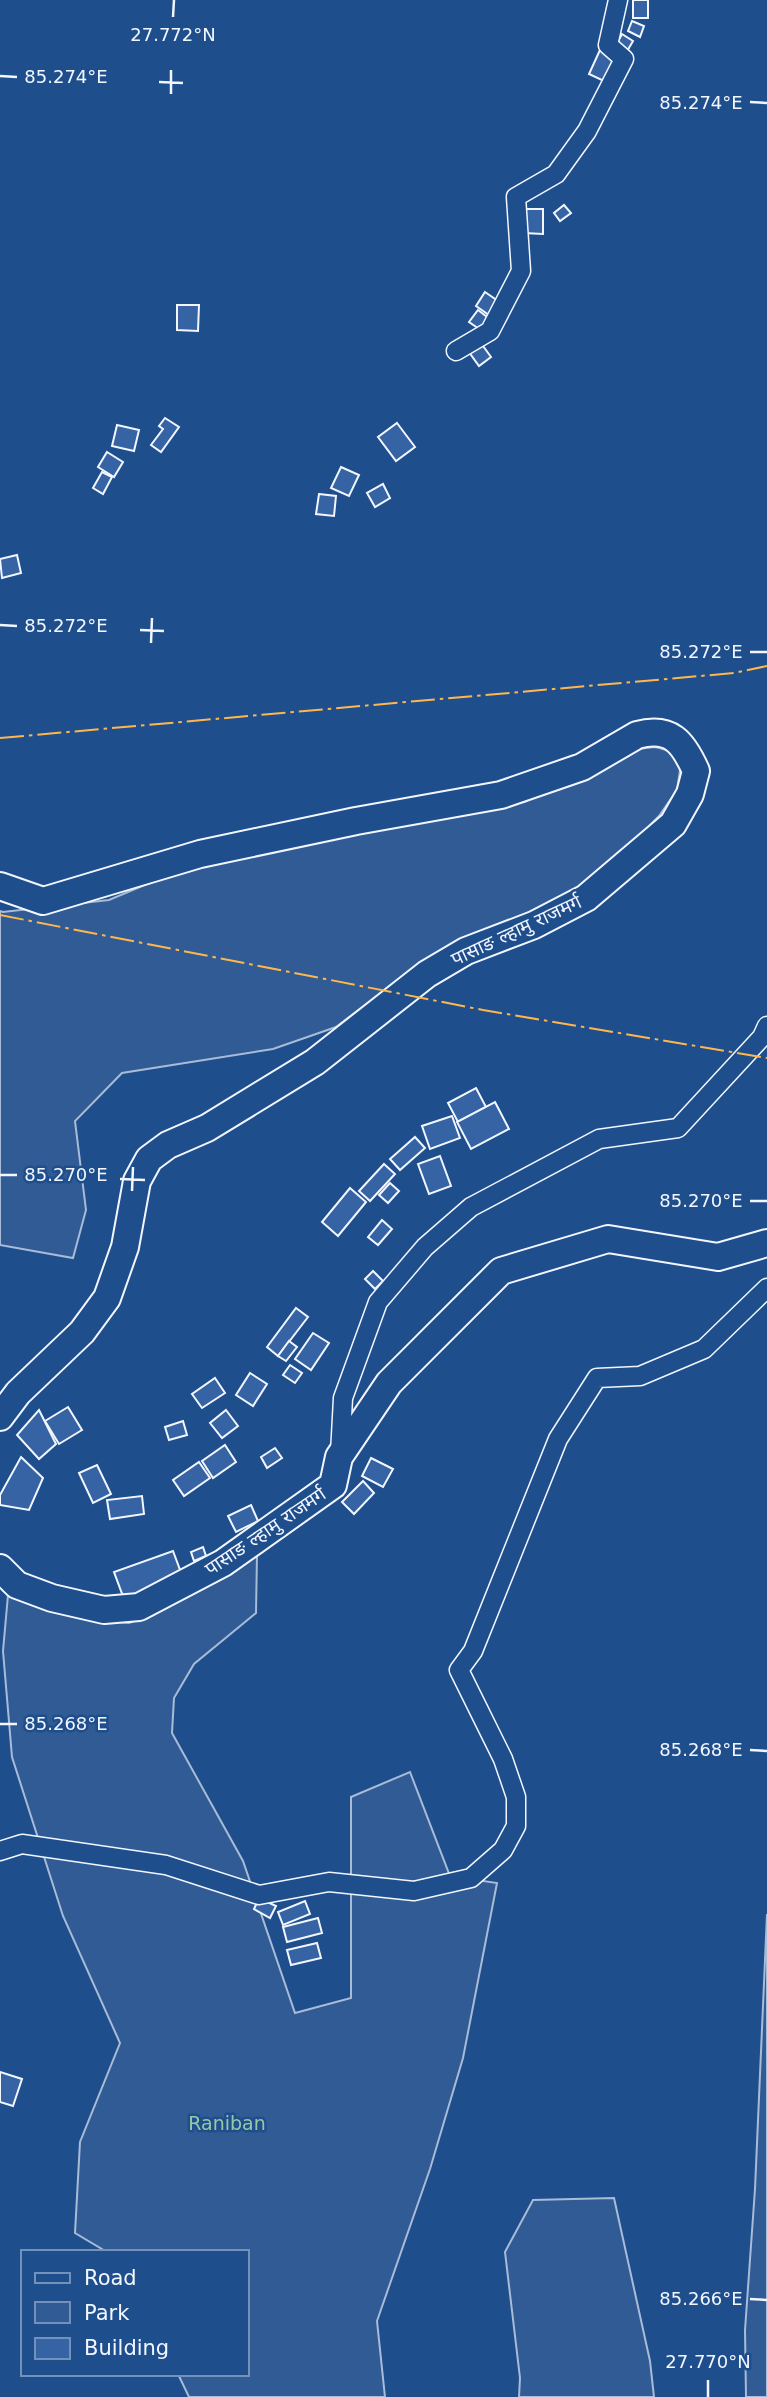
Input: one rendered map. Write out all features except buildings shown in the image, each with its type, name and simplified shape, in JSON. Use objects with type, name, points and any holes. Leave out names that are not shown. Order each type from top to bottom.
[{"type":"main road","name":"पासाङ ल्हामु राजमर्ग","points":[[0,886],[43,901],[200,854],[356,821],[501,795],[582,766],[646,733],[656,732],[680,741],[696,771],[690,794],[673,824],[586,898],[534,925],[466,951],[427,974],[315,1062],[207,1128],[168,1145],[149,1159],[137,1181],[125,1247],[107,1298],[82,1332],[18,1393],[0,1417]]},
{"type":"main road","name":"पासाङ ल्हामु राजमर्ग","points":[[0,1569],[17,1585],[52,1598],[104,1610],[139,1608],[223,1563],[333,1485],[339,1457],[390,1383],[501,1271],[608,1239],[718,1257],[767,1243]]},
{"type":"street","points":[[456,351],[490,331],[521,271],[516,197],[555,174],[587,131],[624,59],[608,45],[618,0]]},
{"type":"street","points":[[339,1457],[343,1398],[378,1302],[425,1247],[471,1207],[599,1139],[678,1128],[762,1037],[767,1026]]},
{"type":"street","points":[[0,1851],[22,1844],[166,1866],[259,1895],[330,1882],[414,1891],[471,1878],[503,1850],[516,1825],[516,1797],[503,1759],[458,1670],[473,1651],[558,1439],[597,1378],[640,1376],[704,1349],[767,1288]]},
{"type":"green space","points":[[654,747],[670,752],[681,764],[677,790],[659,816],[630,846],[577,891],[530,915],[465,939],[418,965],[336,1027],[273,1049],[122,1073],[75,1121],[86,1210],[73,1258],[0,1245],[0,911],[109,900],[209,858],[524,802],[638,749]]},
{"type":"green space","name":"Raniban","points":[[257,1553],[256,1613],[194,1664],[174,1698],[172,1733],[243,1861],[295,2013],[351,1998],[351,1797],[410,1772],[450,1876],[497,1883],[463,2058],[430,2169],[377,2321],[385,2397],[189,2397],[179,2376],[248,2376],[248,2250],[104,2250],[75,2233],[80,2142],[120,2043],[63,1916],[12,1757],[3,1651],[8,1595],[99,1620],[129,1623],[153,1615]]},
{"type":"green space","points":[[767,1914],[767,2397],[746,2397],[745,2330],[755,2189]]},
{"type":"green space","points":[[614,2198],[650,2361],[654,2397],[519,2397],[520,2378],[505,2252],[533,2200]]},
{"type":"power","points":[[0,738],[734,673],[767,666]]},
{"type":"power","points":[[0,915],[483,1010],[767,1058]]}]
